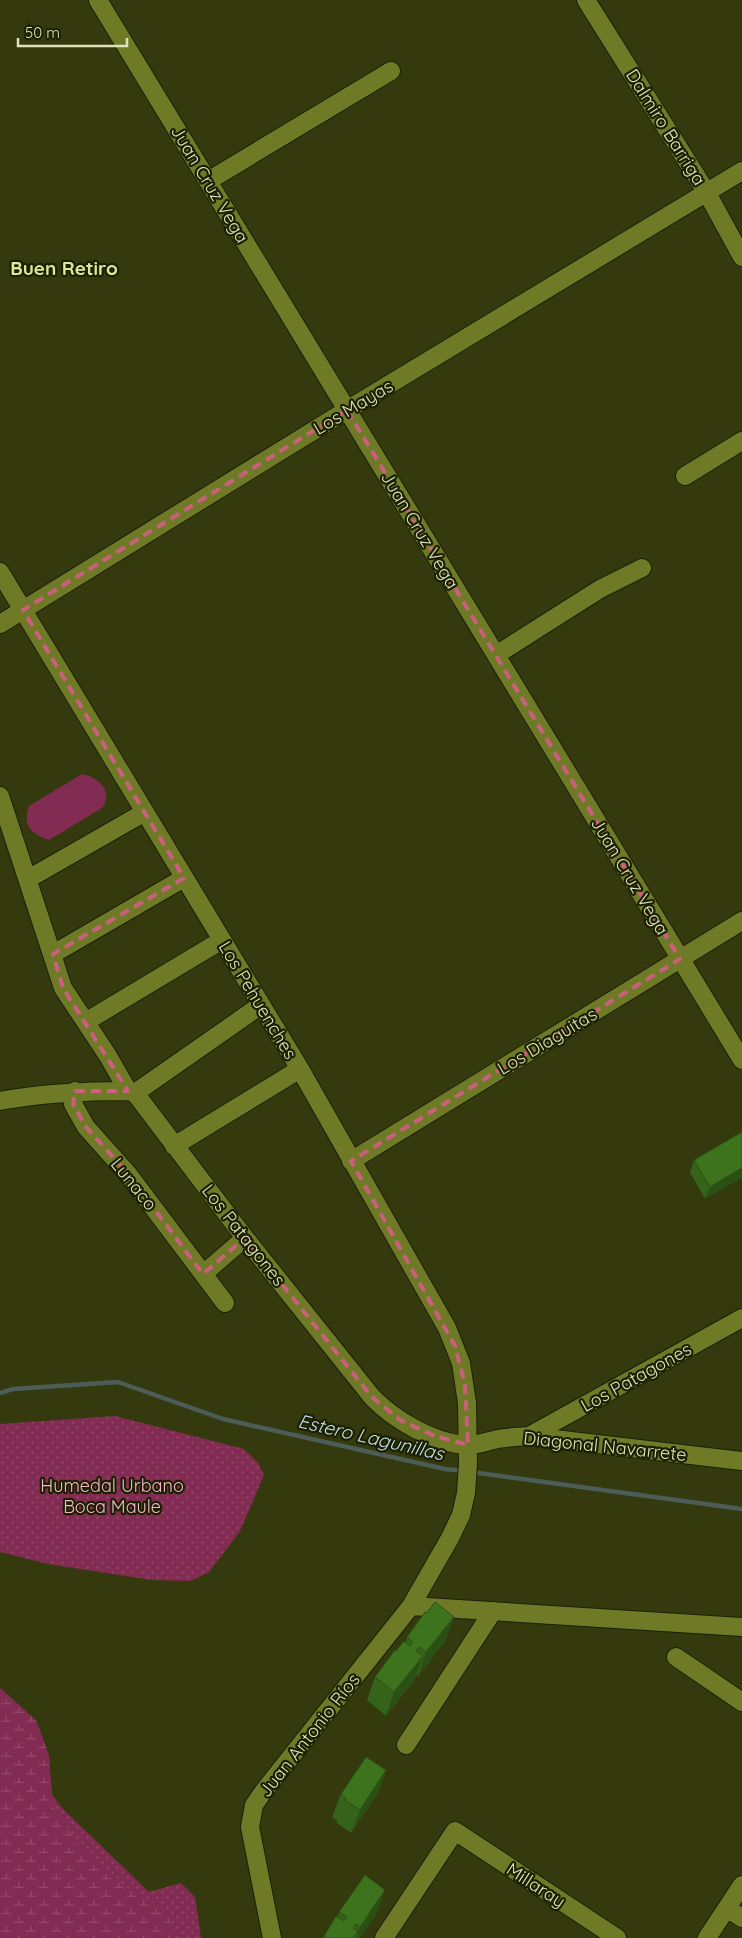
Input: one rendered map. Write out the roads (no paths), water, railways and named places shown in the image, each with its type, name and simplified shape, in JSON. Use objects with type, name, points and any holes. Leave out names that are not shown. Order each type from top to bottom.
[{"type":"street","name":"Juan Cruz Vega","points":[[98,0],[742,1060]]},
{"type":"street","name":"Dalmiro Barriga","points":[[586,0],[707,193],[742,257]]},
{"type":"street","points":[[208,181],[391,71]]},
{"type":"street","name":"Los Mayas","points":[[0,624],[347,410],[742,171]]},
{"type":"street","points":[[685,476],[742,441]]},
{"type":"street","points":[[496,655],[600,590],[642,568]]},
{"type":"street","name":"Los Pehuenches","points":[[0,572],[300,1069],[455,1346],[461,1363],[465,1385],[468,1445]]},
{"type":"street","name":"Los Patagones","points":[[0,796],[63,988],[87,1021],[132,1092],[245,1238],[380,1406],[410,1426],[441,1438],[468,1445]]},
{"type":"street","points":[[28,879],[145,812]]},
{"type":"street","points":[[53,954],[184,878]]},
{"type":"street","name":"Los Diaguitas","points":[[351,1160],[742,921]]},
{"type":"street","points":[[87,1021],[222,940]]},
{"type":"street","points":[[0,1101],[30,1095],[76,1091],[132,1092],[261,1005]]},
{"type":"street","points":[[174,1146],[300,1069]]},
{"type":"street","name":"Lunaco","points":[[76,1091],[73,1104],[86,1127],[128,1174],[225,1303]]},
{"type":"street","points":[[203,1274],[245,1238]]},
{"type":"street","name":"Los Patagones","points":[[529,1436],[742,1318]]},
{"type":"street","name":"Diagonal Navarrete","points":[[468,1445],[529,1436],[742,1461]]},
{"type":"street","name":"Juan Antonio Ríos","points":[[272,1938],[251,1834],[251,1819],[254,1805],[411,1606],[461,1515],[466,1493],[468,1445]]},
{"type":"street","points":[[411,1606],[742,1627]]},
{"type":"street","points":[[406,1744],[493,1611]]},
{"type":"street","points":[[676,1657],[742,1702]]},
{"type":"street","name":"Millaray","points":[[384,1938],[455,1831],[617,1938]]},
{"type":"street","points":[[707,1938],[742,1885]]},
{"type":"street","points":[[727,1908],[742,1918]]},
{"type":"waterway","name":"Estero Lagunillas","points":[[0,1393],[13,1389],[118,1382],[223,1419],[445,1469],[463,1471]]},
{"type":"waterway","name":"Estero Lagunillas","points":[[471,1472],[742,1509]]},
{"type":"district","name":"Buen Retiro","points":[[64,268]]},
{"type":"park label","name":"Humedal Urbano Boca Maule","points":[[112,1495]]}]
